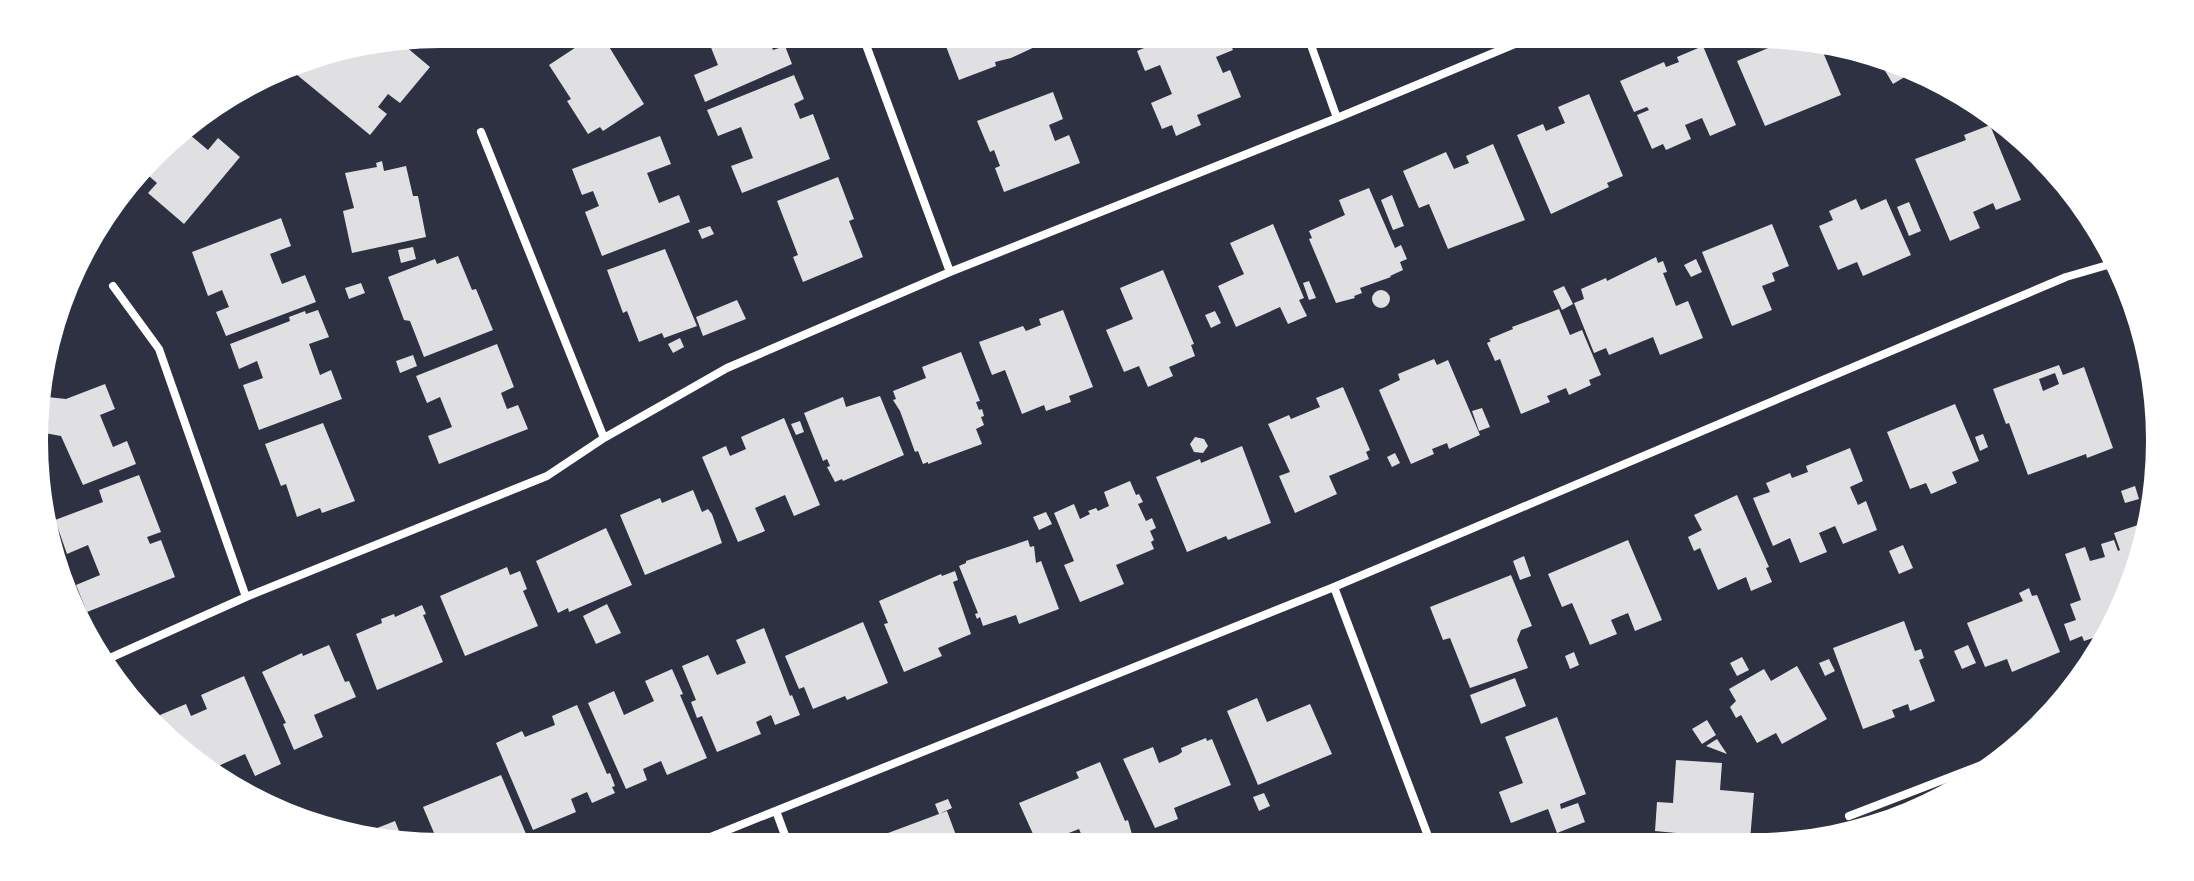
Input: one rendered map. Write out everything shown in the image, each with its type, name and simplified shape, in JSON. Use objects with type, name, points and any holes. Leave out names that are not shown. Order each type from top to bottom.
[{"type":"street","points":[[867,48],[950,272]]},
{"type":"street","points":[[1312,48],[1337,118]]},
{"type":"street","points":[[113,657],[246,597],[547,476],[604,438],[727,368],[950,272],[1505,48]]},
{"type":"street","points":[[481,132],[604,438]]},
{"type":"street","points":[[721,833],[1334,587],[2066,277],[2105,266]]},
{"type":"street","points":[[113,286],[159,349],[246,597]]},
{"type":"street","points":[[1334,587],[1427,833]]},
{"type":"street","points":[[1849,816],[1964,772]]},
{"type":"street","points":[[776,811],[784,833]]},
{"type":"building","points":[[575,48],[610,48],[644,104],[603,131],[600,127],[588,134],[567,101],[571,99],[549,65]]},
{"type":"building","points":[[711,48],[786,48],[792,64],[705,102],[694,75],[718,65]]},
{"type":"building","points":[[947,48],[1032,48],[995,62],[996,66],[959,80]]},
{"type":"building","points":[[1144,48],[1232,48],[1216,57],[1223,73],[1230,70],[1241,97],[1197,115],[1201,125],[1176,136],[1172,125],[1162,129],[1151,103],[1172,94],[1160,65],[1145,71],[1137,51]]},
{"type":"building","points":[[1704,48],[1736,125],[1710,136],[1702,118],[1685,125],[1691,139],[1666,150],[1663,144],[1652,149],[1637,115],[1649,110],[1647,107],[1634,112],[1620,81],[1664,62],[1666,67],[1679,62],[1677,57]]},
{"type":"building","points":[[409,49],[430,67],[400,103],[388,94],[378,107],[387,114],[370,135],[297,75],[339,61]]},
{"type":"building","points":[[1767,49],[1824,55],[1841,95],[1765,126],[1737,61]]},
{"type":"building","points":[[1885,71],[1903,78],[1893,84]]},
{"type":"building","points":[[794,75],[804,99],[794,104],[800,119],[813,114],[830,159],[742,193],[731,166],[753,158],[741,127],[718,136],[707,110]]},
{"type":"building","points":[[1053,92],[1063,119],[1049,125],[1055,141],[1069,135],[1080,163],[1004,192],[995,168],[1000,166],[994,150],[990,152],[977,121]]},
{"type":"building","points":[[1589,94],[1623,176],[1607,183],[1609,187],[1551,214],[1517,135],[1543,124],[1546,131],[1565,123],[1558,107]]},
{"type":"building","points":[[1988,126],[1991,129],[2021,200],[1996,210],[1993,203],[1973,212],[1980,228],[1950,241],[1915,159],[1966,140],[1964,135]]},
{"type":"building","points":[[660,136],[671,164],[647,173],[659,203],[679,195],[690,222],[602,256],[585,212],[599,206],[593,191],[582,195],[572,169]]},
{"type":"building","points":[[192,137],[208,150],[218,138],[240,157],[184,224],[148,193],[157,183],[150,177]]},
{"type":"building","points":[[1493,144],[1525,220],[1448,249],[1429,204],[1419,208],[1403,171],[1446,152],[1454,169],[1469,163],[1466,156]]},
{"type":"building","points":[[382,161],[384,171],[406,166],[413,196],[418,196],[426,237],[352,253],[343,211],[354,208],[345,173],[377,167],[376,163]]},
{"type":"building","points":[[838,177],[854,219],[849,221],[863,257],[803,282],[793,257],[798,255],[777,201]]},
{"type":"building","points":[[1369,188],[1395,248],[1401,245],[1407,259],[1400,262],[1403,270],[1360,288],[1362,293],[1355,298],[1336,303],[1309,239],[1312,238],[1309,231],[1345,215],[1339,200]]},
{"type":"building","points":[[1392,195],[1404,226],[1393,230],[1381,200]]},
{"type":"building","points":[[1856,199],[1861,210],[1886,199],[1911,255],[1863,276],[1857,262],[1838,270],[1819,226],[1833,220],[1829,211]]},
{"type":"building","points":[[1909,202],[1921,231],[1909,236],[1897,207]]},
{"type":"building","points":[[281,218],[291,246],[270,254],[282,284],[305,275],[316,302],[226,336],[216,312],[229,307],[222,290],[208,296],[192,252]]},
{"type":"building","points":[[1273,224],[1304,298],[1299,300],[1307,316],[1288,324],[1280,307],[1236,327],[1218,286],[1244,274],[1230,243]]},
{"type":"building","points":[[1772,224],[1789,266],[1772,273],[1775,281],[1762,286],[1772,310],[1732,326],[1702,252]]},
{"type":"building","points":[[710,226],[714,234],[702,239],[698,230]]},
{"type":"building","points":[[413,247],[416,259],[401,263],[398,250]]},
{"type":"building","points":[[665,249],[697,326],[664,338],[662,333],[639,342],[627,311],[623,313],[607,270]]},
{"type":"building","points":[[458,256],[493,330],[424,357],[410,321],[404,320],[388,277],[435,259],[437,264]]},
{"type":"building","points":[[1656,257],[1658,263],[1663,261],[1667,272],[1663,273],[1676,306],[1688,301],[1703,338],[1660,355],[1653,337],[1609,355],[1606,348],[1594,353],[1574,303],[1584,299],[1581,289],[1606,278],[1607,281]]},
{"type":"building","points":[[1696,259],[1702,272],[1691,277],[1684,265]]},
{"type":"building","points":[[1163,270],[1194,344],[1191,345],[1195,356],[1169,367],[1173,376],[1148,387],[1139,366],[1124,372],[1106,330],[1133,319],[1120,288]]},
{"type":"building","points":[[1309,281],[1316,298],[1309,300],[1303,283]]},
{"type":"building","points":[[361,283],[365,293],[349,299],[345,288]]},
{"type":"building","points":[[1564,286],[1573,304],[1562,310],[1553,291]]},
{"type":"building","points":[[1381,290],[1388,292],[1388,306],[1381,308],[1374,306],[1372,299],[1374,292]]},
{"type":"building","points":[[737,300],[746,319],[703,336],[696,317]]},
{"type":"building","points":[[1559,309],[1570,335],[1582,330],[1601,375],[1589,380],[1591,385],[1569,395],[1566,388],[1547,396],[1550,402],[1521,414],[1500,359],[1495,361],[1487,343],[1512,327]]},
{"type":"building","points":[[318,310],[329,337],[309,344],[320,375],[331,370],[342,399],[259,430],[243,385],[263,378],[257,361],[239,369],[230,344],[290,321],[289,317]]},
{"type":"building","points":[[1063,310],[1093,387],[1069,396],[1071,402],[1046,411],[1044,405],[1022,414],[1005,370],[992,375],[979,342],[1023,326],[1026,331],[1041,325],[1039,319]]},
{"type":"building","points":[[1215,311],[1221,323],[1211,328],[1205,315]]},
{"type":"building","points":[[680,338],[684,347],[673,353],[668,344]]},
{"type":"building","points":[[497,344],[514,387],[501,393],[507,409],[518,405],[528,429],[439,464],[428,436],[452,427],[440,397],[427,403],[416,376]]},
{"type":"building","points":[[961,352],[980,401],[976,402],[984,416],[981,417],[984,425],[976,429],[982,444],[923,464],[893,400],[896,399],[893,391],[926,378],[922,367]]},
{"type":"building","points":[[413,355],[417,366],[400,373],[396,361]]},
{"type":"building","points":[[1434,359],[1437,365],[1448,360],[1480,435],[1449,449],[1447,443],[1432,449],[1434,454],[1411,464],[1379,390],[1400,380],[1398,374]]},
{"type":"building","points":[[2059,365],[2063,375],[2084,367],[2113,448],[2087,458],[2086,454],[2028,475],[1993,389]],"holes":[[[2055,373],[2059,384],[2043,391],[2039,379]]]},
{"type":"building","points":[[105,384],[115,409],[100,415],[113,447],[127,441],[136,464],[83,485],[61,436],[48,434],[50,397],[66,399]]},
{"type":"building","points":[[1343,387],[1370,450],[1366,452],[1369,459],[1329,476],[1337,494],[1295,513],[1279,476],[1290,472],[1268,424],[1320,407],[1316,398]]},
{"type":"building","points":[[880,396],[904,455],[835,482],[804,413],[843,397],[846,407]]},
{"type":"building","points":[[1955,404],[1979,461],[1952,472],[1957,483],[1931,494],[1926,483],[1910,489],[1887,432]]},
{"type":"building","points":[[1482,408],[1490,427],[1479,431],[1472,411]]},
{"type":"building","points":[[784,418],[820,505],[794,516],[785,495],[755,508],[765,531],[738,542],[702,457],[726,446],[730,456],[746,449],[741,437]]},
{"type":"building","points":[[800,421],[804,432],[796,435],[791,424]]},
{"type":"building","points":[[323,423],[355,501],[322,513],[320,508],[297,517],[286,484],[281,486],[265,444]]},
{"type":"building","points":[[1983,434],[1988,447],[1980,451],[1975,437]]},
{"type":"building","points":[[1195,437],[1204,439],[1208,446],[1203,453],[1194,452],[1190,444]]},
{"type":"building","points":[[1242,446],[1271,523],[1187,552],[1156,477]]},
{"type":"building","points":[[1850,448],[1863,481],[1850,487],[1858,505],[1866,501],[1877,530],[1843,544],[1835,526],[1819,533],[1827,552],[1800,563],[1790,538],[1773,546],[1753,498],[1770,492],[1766,483],[1790,473],[1792,478],[1808,472],[1806,466]]},
{"type":"building","points":[[1395,453],[1400,463],[1392,467],[1387,457]]},
{"type":"building","points":[[139,475],[161,532],[147,537],[150,544],[161,540],[175,577],[87,612],[76,585],[100,575],[88,545],[67,554],[56,519],[103,502],[99,490]]},
{"type":"building","points":[[1130,481],[1143,502],[1138,504],[1146,521],[1152,518],[1156,528],[1150,531],[1154,549],[1116,565],[1124,584],[1080,602],[1064,565],[1074,561],[1054,513],[1074,504],[1080,519],[1090,514],[1088,511],[1109,506],[1104,492]]},
{"type":"building","points":[[2135,486],[2139,499],[2125,503],[2121,491]]},
{"type":"building","points":[[693,490],[702,512],[708,509],[712,514],[722,543],[645,575],[620,515],[660,498],[662,503]]},
{"type":"building","points":[[1737,495],[1769,567],[1766,568],[1772,582],[1751,591],[1746,577],[1718,590],[1700,548],[1694,551],[1688,537],[1702,530],[1694,515]]},
{"type":"building","points":[[1046,512],[1052,524],[1039,530],[1033,517]]},
{"type":"building","points":[[2136,526],[2116,591],[2092,638],[2084,641],[2082,636],[2070,641],[2064,624],[2076,620],[2070,604],[2081,600],[2065,554],[2085,547],[2090,561],[2105,557],[2101,544],[2114,540],[2120,550],[2114,533]]},
{"type":"building","points":[[606,528],[632,585],[569,612],[568,608],[558,613],[536,561]]},
{"type":"building","points":[[1028,540],[1030,547],[1034,546],[1036,563],[1041,561],[1059,609],[1019,624],[1016,615],[983,626],[980,617],[977,619],[975,614],[978,613],[959,566]]},
{"type":"building","points":[[1628,540],[1662,620],[1635,631],[1628,613],[1611,620],[1617,634],[1590,645],[1572,603],[1562,607],[1548,574]]},
{"type":"building","points":[[1903,545],[1913,568],[1899,574],[1889,551]]},
{"type":"building","points":[[1524,556],[1531,576],[1520,580],[1513,561]]},
{"type":"building","points":[[507,567],[510,575],[520,571],[527,589],[523,591],[538,626],[465,656],[440,596]]},
{"type":"building","points":[[955,571],[958,580],[953,582],[971,634],[938,648],[942,656],[904,672],[884,624],[888,623],[879,601]]},
{"type":"building","points":[[1511,575],[1532,626],[1521,630],[1517,640],[1528,668],[1470,688],[1450,638],[1443,640],[1430,607]]},
{"type":"building","points":[[2029,588],[2032,596],[2037,595],[2060,652],[2012,672],[2007,659],[1985,667],[1967,623],[2023,601],[2019,593]]},
{"type":"building","points":[[607,604],[621,633],[596,644],[583,616]]},
{"type":"building","points":[[422,605],[426,614],[423,615],[443,662],[377,690],[356,634],[382,623],[381,619],[394,614],[395,617]]},
{"type":"building","points":[[1904,621],[1915,651],[1921,649],[1924,658],[1919,660],[1935,701],[1910,711],[1908,704],[1892,710],[1895,717],[1863,729],[1833,648]]},
{"type":"building","points":[[863,622],[888,683],[847,700],[845,696],[813,709],[804,687],[799,689],[785,656]]},
{"type":"building","points":[[764,628],[800,715],[775,725],[771,715],[756,722],[761,734],[717,752],[702,716],[697,718],[691,702],[696,700],[682,666],[708,655],[717,675],[746,663],[736,640]]},
{"type":"building","points":[[329,645],[345,682],[349,681],[356,697],[314,715],[323,737],[294,750],[283,724],[286,723],[262,672],[302,653],[303,656]]},
{"type":"building","points":[[1968,645],[1976,663],[1962,669],[1954,651]]},
{"type":"building","points":[[1574,652],[1579,665],[1570,669],[1565,656]]},
{"type":"building","points":[[1742,657],[1749,670],[1737,676],[1730,663]]},
{"type":"building","points":[[1829,659],[1835,671],[1825,676],[1819,663]]},
{"type":"building","points":[[1797,666],[1827,719],[1782,744],[1776,733],[1757,743],[1741,715],[1736,718],[1730,707],[1736,701],[1729,689],[1764,669],[1771,681]]},
{"type":"building","points":[[672,669],[707,758],[667,775],[661,761],[643,769],[647,780],[626,789],[588,703],[614,691],[624,715],[654,701],[645,681]]},
{"type":"building","points":[[244,676],[281,764],[255,776],[245,754],[220,765],[160,715],[186,704],[191,716],[207,709],[201,695]]},
{"type":"building","points":[[1515,678],[1526,706],[1481,724],[1470,695]]},
{"type":"building","points":[[1257,698],[1267,722],[1310,704],[1332,754],[1258,785],[1227,711]]},
{"type":"building","points":[[577,705],[607,774],[610,773],[615,793],[592,803],[587,792],[571,799],[576,812],[533,830],[496,743],[522,731],[525,737],[555,725],[552,716]]},
{"type":"building","points":[[1557,717],[1586,794],[1560,804],[1561,809],[1578,803],[1585,822],[1557,833],[1548,809],[1511,823],[1499,792],[1523,783],[1505,737]]},
{"type":"building","points":[[1707,720],[1716,735],[1702,744],[1692,729]]},
{"type":"building","points":[[1206,738],[1207,741],[1212,739],[1231,785],[1174,808],[1178,819],[1155,828],[1123,759],[1153,747],[1159,763],[1178,755],[1182,752],[1181,748]]},
{"type":"building","points":[[1717,739],[1727,754],[1706,746]]},
{"type":"building","points":[[1676,760],[1722,763],[1720,790],[1754,793],[1751,833],[1655,831],[1657,802],[1673,803]]},
{"type":"building","points":[[1100,762],[1132,833],[1081,833],[1079,829],[1069,833],[1033,833],[1019,803],[1079,778],[1076,772]]},
{"type":"building","points":[[501,775],[526,833],[434,833],[423,807]]},
{"type":"building","points":[[1264,793],[1270,806],[1259,811],[1253,797]]},
{"type":"building","points":[[948,799],[952,808],[939,814],[935,804]]},
{"type":"building","points":[[947,811],[955,833],[888,833]]},
{"type":"building","points":[[395,821],[399,831],[389,830],[378,828]]}]
